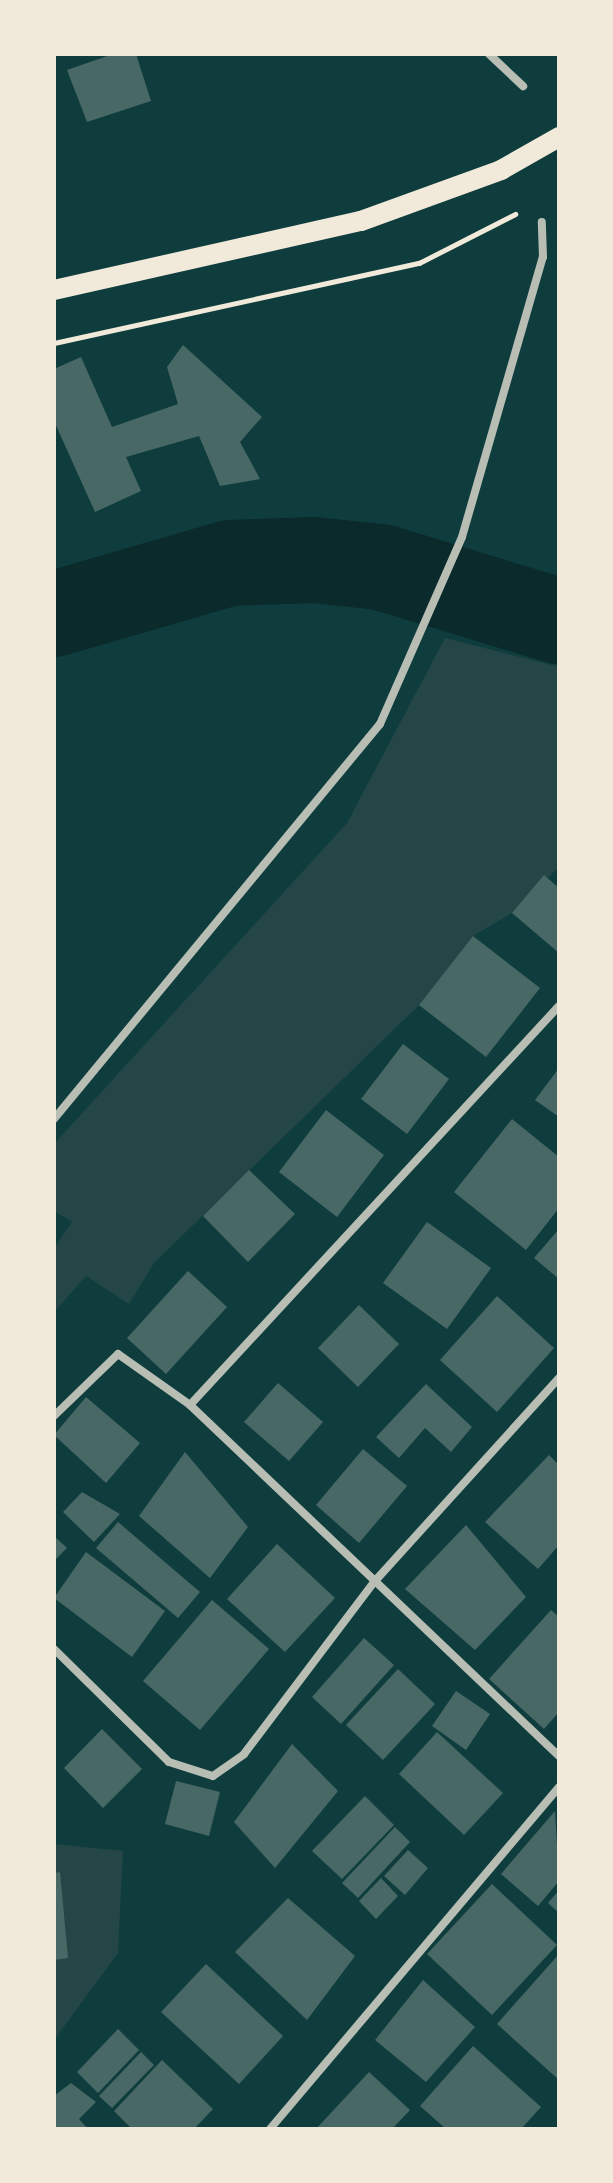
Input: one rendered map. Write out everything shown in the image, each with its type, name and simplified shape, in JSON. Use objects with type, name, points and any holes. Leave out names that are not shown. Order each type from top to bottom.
[{"type":"main road","points":[[54,290],[361,221],[501,170],[559,137]]},
{"type":"street","points":[[489,54],[523,86]]},
{"type":"street","points":[[54,1119],[380,724],[462,537],[543,257],[542,222]]},
{"type":"street","points":[[190,1405],[559,1006]]},
{"type":"street","points":[[54,1416],[118,1354],[190,1405],[559,1756]]},
{"type":"street","points":[[54,1649],[169,1762],[213,1776],[244,1754],[375,1581],[559,1378]]},
{"type":"street","points":[[270,2129],[559,1787]]},
{"type":"path","points":[[54,343],[419,263],[531,206]]},
{"type":"shaded area","points":[[445,638],[559,667],[559,867],[512,913],[473,936],[419,1005],[154,1263],[129,1304],[86,1276],[54,1312],[54,1248],[72,1222],[54,1211],[54,1144],[347,823]]},
{"type":"shaded area","points":[[54,1844],[123,1851],[118,1953],[54,2040]]},
{"type":"building","points":[[113,54],[136,54],[151,101],[87,122],[67,70]]},
{"type":"building","points":[[183,345],[262,417],[240,442],[260,479],[220,486],[199,436],[126,457],[141,491],[95,512],[54,421],[54,369],[81,357],[112,427],[178,404],[167,367]]},
{"type":"building","points":[[544,875],[559,888],[559,953],[512,913]]},
{"type":"building","points":[[473,936],[540,988],[486,1057],[419,1005]]},
{"type":"building","points":[[403,1044],[449,1079],[407,1134],[361,1099]]},
{"type":"building","points":[[559,1068],[559,1117],[535,1100]]},
{"type":"building","points":[[326,1110],[384,1155],[337,1217],[279,1172]]},
{"type":"building","points":[[512,1119],[559,1157],[559,1208],[526,1250],[454,1192]]},
{"type":"building","points":[[249,1170],[295,1214],[248,1262],[203,1216]]},
{"type":"building","points":[[427,1222],[491,1268],[447,1329],[383,1283]]},
{"type":"building","points":[[559,1229],[559,1279],[534,1258]]},
{"type":"building","points":[[188,1271],[227,1307],[166,1374],[127,1338]]},
{"type":"building","points":[[497,1296],[554,1348],[497,1412],[440,1360]]},
{"type":"building","points":[[359,1305],[399,1344],[358,1387],[318,1348]]},
{"type":"building","points":[[278,1383],[323,1422],[289,1461],[244,1422]]},
{"type":"building","points":[[426,1384],[472,1427],[451,1452],[425,1428],[399,1458],[376,1437]]},
{"type":"building","points":[[86,1397],[140,1443],[106,1483],[54,1435]]},
{"type":"building","points":[[363,1449],[407,1486],[359,1543],[316,1505]]},
{"type":"building","points":[[185,1452],[248,1527],[210,1578],[139,1516]]},
{"type":"building","points":[[549,1455],[559,1465],[559,1545],[538,1569],[485,1522]]},
{"type":"building","points":[[82,1492],[120,1514],[94,1542],[63,1512]]},
{"type":"building","points":[[118,1522],[200,1592],[178,1618],[96,1548]]},
{"type":"building","points":[[466,1525],[526,1597],[475,1650],[405,1589]]},
{"type":"building","points":[[54,1536],[67,1548],[54,1561]]},
{"type":"building","points":[[277,1544],[335,1598],[285,1652],[227,1599]]},
{"type":"building","points":[[86,1552],[165,1611],[132,1657],[54,1598]]},
{"type":"building","points":[[212,1600],[269,1649],[200,1730],[143,1681]]},
{"type":"building","points":[[551,1610],[559,1617],[559,1712],[544,1729],[489,1679]]},
{"type":"building","points":[[364,1638],[394,1665],[341,1724],[312,1697]]},
{"type":"building","points":[[398,1669],[435,1704],[383,1760],[346,1725]]},
{"type":"building","points":[[456,1691],[490,1714],[466,1750],[432,1726]]},
{"type":"building","points":[[102,1729],[142,1769],[103,1808],[64,1768]]},
{"type":"building","points":[[437,1732],[503,1793],[464,1835],[399,1774]]},
{"type":"building","points":[[292,1744],[338,1791],[275,1868],[234,1822]]},
{"type":"building","points":[[176,1781],[220,1792],[209,1836],[165,1824]]},
{"type":"building","points":[[365,1796],[394,1825],[342,1879],[312,1851]]},
{"type":"building","points":[[555,1811],[559,1881],[538,1906],[501,1874]]},
{"type":"building","points":[[395,1827],[410,1842],[358,1898],[342,1883]]},
{"type":"building","points":[[408,1850],[428,1868],[405,1895],[384,1876]]},
{"type":"building","points":[[60,1872],[68,1958],[54,1960],[54,1873]]},
{"type":"building","points":[[381,1878],[398,1896],[376,1919],[359,1901]]},
{"type":"building","points":[[492,1884],[557,1945],[492,2015],[427,1954]]},
{"type":"building","points":[[559,1890],[559,1913],[548,1903]]},
{"type":"building","points":[[288,1898],[355,1956],[307,2020],[235,1952]]},
{"type":"building","points":[[559,1954],[559,2080],[497,2024]]},
{"type":"building","points":[[206,1964],[283,2036],[239,2084],[161,2012]]},
{"type":"building","points":[[423,1980],[475,2027],[426,2082],[375,2040]]},
{"type":"building","points":[[118,2029],[139,2050],[98,2093],[77,2072]]},
{"type":"building","points":[[473,2046],[541,2107],[521,2129],[446,2129],[420,2106]]},
{"type":"building","points":[[141,2052],[154,2065],[112,2108],[99,2096]]},
{"type":"building","points":[[162,2060],[213,2109],[194,2129],[132,2129],[114,2111]]},
{"type":"building","points":[[369,2072],[410,2110],[392,2129],[316,2129]]},
{"type":"building","points":[[71,2083],[96,2102],[79,2119],[88,2129],[54,2129],[54,2096]]},
{"type":"waterway","points":[[54,614],[230,563],[313,560],[381,567],[559,621]]}]
